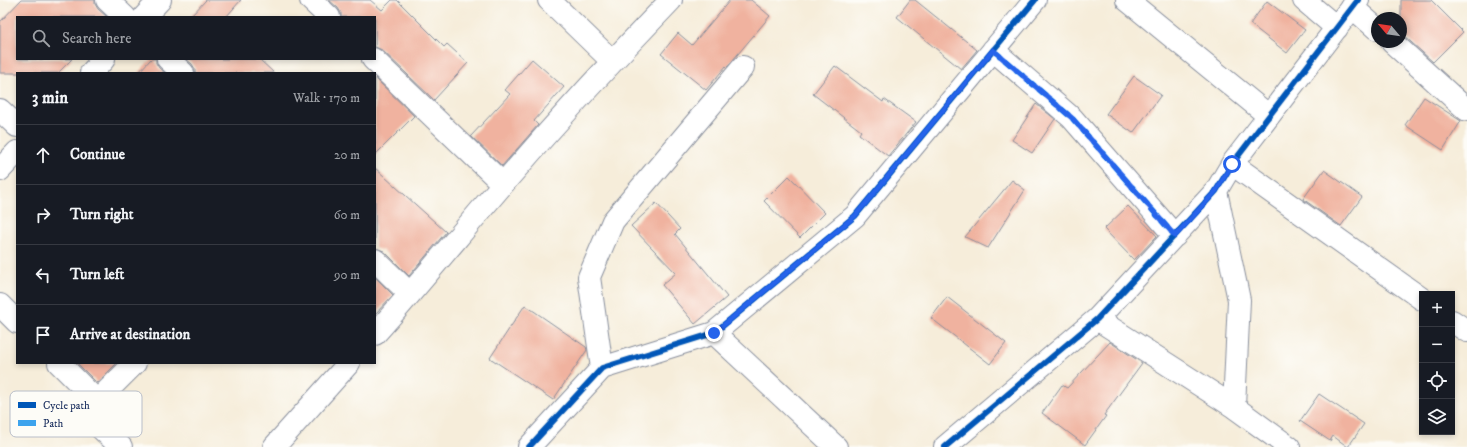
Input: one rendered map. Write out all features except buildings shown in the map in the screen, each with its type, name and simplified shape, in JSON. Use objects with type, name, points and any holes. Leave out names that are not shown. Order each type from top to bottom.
[{"type":"street","points":[[107,0],[124,16]]},
{"type":"street","points":[[145,16],[160,0]]},
{"type":"street","points":[[311,0],[328,16]]},
{"type":"street","points":[[549,0],[612,61]]},
{"type":"street","points":[[376,333],[503,184],[612,61],[671,0]]},
{"type":"street","points":[[529,447],[602,368],[714,333],[855,216],[1035,0]]},
{"type":"street","points":[[1127,0],[1269,116]]},
{"type":"street","points":[[1304,0],[1336,28]]},
{"type":"street","points":[[945,447],[1097,319],[1175,236],[1216,191],[1232,164],[1355,3],[1371,22]]},
{"type":"street","points":[[1399,48],[1467,110]]},
{"type":"street","points":[[993,50],[1072,118],[1175,236]]},
{"type":"street","points":[[92,72],[103,60]]},
{"type":"street","points":[[169,60],[182,72]]},
{"type":"street","points":[[374,60],[503,184]]},
{"type":"street","points":[[602,368],[589,278],[613,221],[743,67]]},
{"type":"street","points":[[0,110],[16,125]]},
{"type":"street","points":[[0,170],[16,153]]},
{"type":"street","points":[[1232,164],[1419,297]]},
{"type":"street","points":[[1216,191],[1239,300],[1234,407]]},
{"type":"street","points":[[376,261],[410,294]]},
{"type":"street","points":[[0,306],[16,321]]},
{"type":"street","points":[[1097,319],[1234,407],[1289,447]]},
{"type":"street","points":[[1455,323],[1467,331]]},
{"type":"street","points":[[714,333],[836,447]]},
{"type":"street","points":[[60,364],[87,391]]},
{"type":"street","points":[[107,391],[134,364]]},
{"type":"street","points":[[274,447],[348,364]]},
{"type":"street","points":[[110,437],[121,447]]},
{"type":"marked path","points":[[993,50],[1072,118],[1175,236]]},
{"type":"cycle path","points":[[529,447],[602,368],[714,333],[855,216],[1035,0]]},
{"type":"cycle path","points":[[945,447],[1097,319],[1216,191],[1232,164],[1358,0]]},
{"type":"route","points":[[714,333],[855,216],[993,50],[1072,118],[1175,236],[1216,191],[1232,164]]}]
